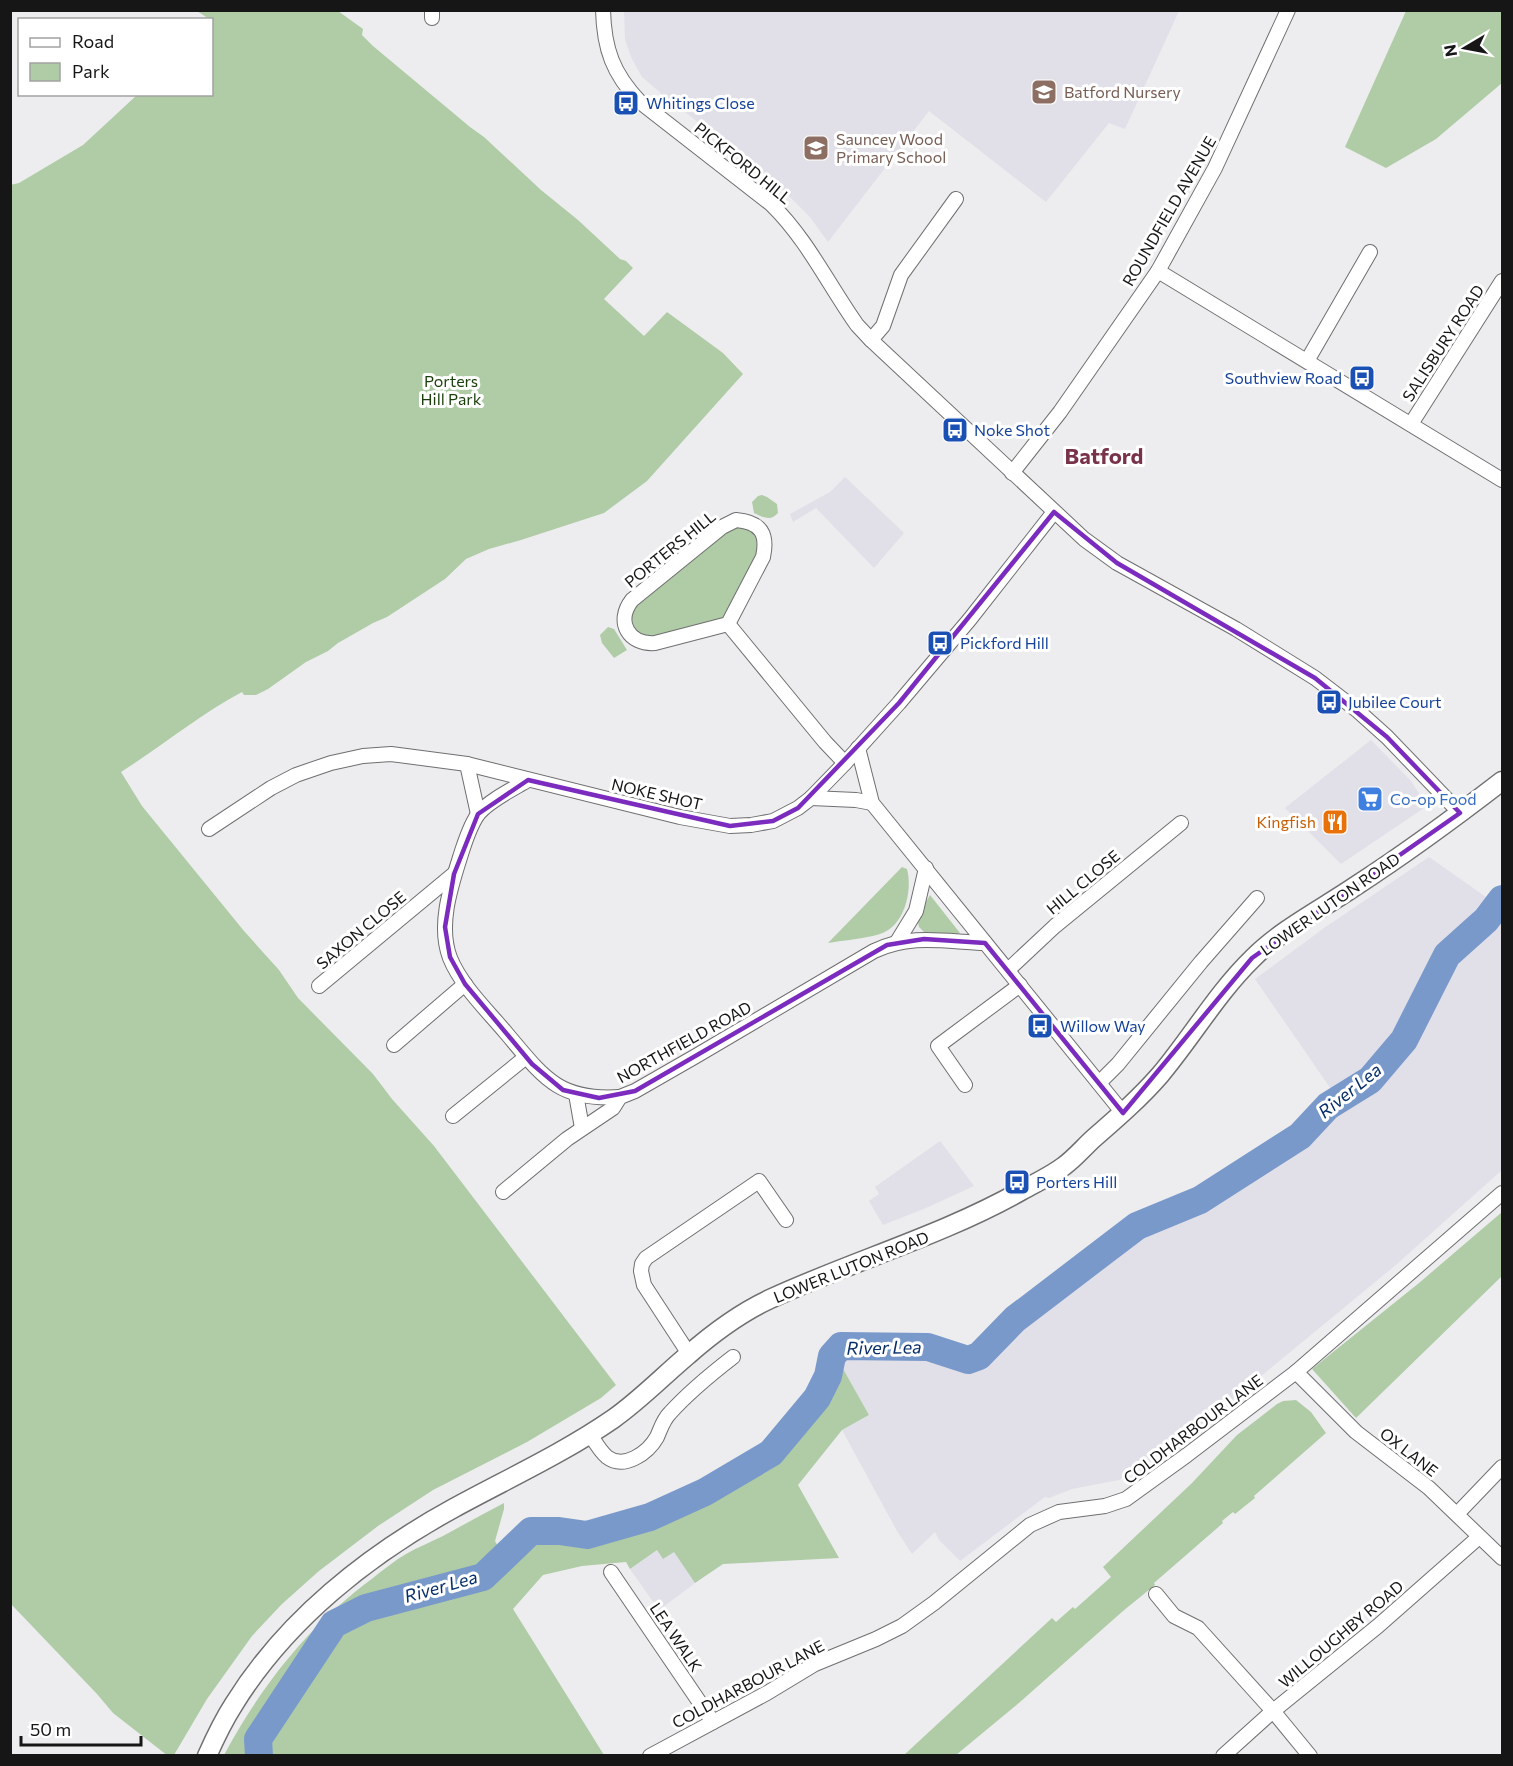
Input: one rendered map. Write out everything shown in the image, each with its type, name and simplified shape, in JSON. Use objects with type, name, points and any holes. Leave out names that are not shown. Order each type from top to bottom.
[{"type":"main road","name":"LOWER LUTON ROAD","points":[[207,1755],[232,1706],[252,1677],[300,1621],[331,1592],[394,1543],[454,1508],[549,1459],[590,1434],[635,1403],[725,1324],[798,1287],[993,1207],[1062,1167],[1123,1113],[1160,1075],[1204,1015],[1252,958],[1277,938],[1358,885],[1503,782]]},
{"type":"street","name":"ROUNDFIELD AVENUE","points":[[1012,473],[1060,412],[1158,271],[1215,168],[1288,10]]},
{"type":"street","name":"PICKFORD HILL","points":[[602,11],[611,61],[629,91],[771,204],[789,221],[857,325],[1012,473],[1084,539],[1117,563],[1236,629],[1315,678],[1387,737],[1460,813]]},
{"type":"street","points":[[871,340],[883,326],[901,275],[956,199]]},
{"type":"street","points":[[1307,361],[1370,252]]},
{"type":"street","points":[[1158,271],[1503,480]]},
{"type":"street","name":"SALISBURY ROAD","points":[[1411,424],[1503,281]]},
{"type":"street","name":"NOKE SHOT","points":[[209,829],[271,788],[296,775],[331,763],[363,756],[391,754],[467,764],[680,817],[730,826],[773,821],[798,808],[811,798],[845,763],[963,627],[1054,512]]},
{"type":"street","name":"PORTERS HILL","points":[[736,520],[745,520],[753,523],[763,532],[766,546],[764,557],[728,624],[647,644],[632,638],[628,633],[626,612],[632,600],[722,527],[736,520]]},
{"type":"street","points":[[728,624],[845,763]]},
{"type":"street","points":[[858,748],[872,803],[1123,1113]]},
{"type":"street","points":[[467,764],[478,814]]},
{"type":"street","points":[[528,780],[478,814],[467,836],[454,874],[446,914],[446,935],[450,957],[465,984],[532,1064],[552,1083],[576,1094],[599,1098],[620,1097]]},
{"type":"street","points":[[811,798],[872,803]]},
{"type":"street","name":"HILL CLOSE","points":[[1008,970],[1055,926],[1181,823]]},
{"type":"street","points":[[897,942],[916,911],[926,868]]},
{"type":"street","name":"SAXON CLOSE","points":[[319,986],[454,874]]},
{"type":"street","points":[[1099,1083],[1118,1064],[1201,962],[1257,898]]},
{"type":"street","name":"SAXON CLOSE","points":[[424,900],[446,914]]},
{"type":"street","name":"NORTHFIELD ROAD","points":[[503,1192],[582,1128],[613,1108],[620,1097],[696,1056],[874,951],[897,942],[924,939],[985,943]]},
{"type":"street","points":[[394,1045],[465,984]]},
{"type":"street","points":[[965,1085],[938,1046],[1020,985]]},
{"type":"street","points":[[453,1116],[526,1057]]},
{"type":"street","points":[[576,1094],[582,1128]]},
{"type":"street","points":[[689,1354],[644,1285],[641,1271],[646,1258],[759,1181],[786,1220]]},
{"type":"street","name":"COLDHARBOUR LANE","points":[[650,1755],[767,1693],[815,1664],[902,1626],[1030,1525],[1059,1512],[1104,1506],[1126,1499],[1296,1372],[1503,1193]]},
{"type":"street","points":[[590,1434],[609,1458],[623,1462],[631,1460],[652,1443],[669,1413],[733,1357]]},
{"type":"street","name":"OX LANE","points":[[1296,1372],[1356,1432],[1429,1488],[1503,1558]]},
{"type":"street","points":[[1457,1514],[1503,1467]]},
{"type":"street","name":"WILLOUGHBY ROAD","points":[[1223,1755],[1273,1711],[1378,1626],[1479,1537]]},
{"type":"street","name":"LEA WALK","points":[[611,1572],[713,1722]]},
{"type":"street","points":[[1156,1594],[1174,1616],[1198,1628],[1310,1755]]},
{"type":"highlighted area","points":[[1054,512],[1117,563],[1315,678],[1387,737],[1460,813],[1252,958],[1123,1113],[985,943],[924,939],[887,945],[635,1091],[599,1098],[563,1090],[532,1064],[465,984],[450,957],[445,927],[454,874],[478,814],[528,780],[730,826],[773,821],[798,808],[899,703]]},
{"type":"shaded area","name":"Sauncey Wood Primary School","points":[[624,10],[1179,11],[1125,129],[1109,123],[1046,202],[929,111],[828,242],[810,217],[779,186],[642,77],[625,40]]},
{"type":"shaded area","points":[[845,477],[904,533],[874,568],[816,508],[793,522],[790,514],[830,492]]},
{"type":"shaded area","points":[[1371,740],[1411,781],[1427,806],[1341,864],[1285,808]]},
{"type":"shaded area","points":[[1429,857],[1486,897],[1432,959],[1404,1022],[1379,1055],[1333,1092],[1255,979],[1324,928]]},
{"type":"shaded area","points":[[1502,908],[1502,1170],[1397,1264],[1186,1438],[1163,1454],[1119,1480],[1072,1489],[1049,1498],[1045,1497],[960,1561],[939,1540],[935,1532],[912,1554],[842,1430],[869,1415],[837,1358],[848,1351],[921,1353],[977,1369],[1008,1335],[1140,1231],[1205,1207],[1304,1143],[1323,1118],[1373,1086],[1426,1020],[1472,938]]},
{"type":"shaded area","points":[[940,1141],[974,1186],[883,1225],[869,1201],[879,1194],[875,1187]]},
{"type":"shaded area","points":[[657,1550],[674,1551],[695,1583],[659,1610],[630,1569]]},
{"type":"green space","name":"Porters Hill Park","points":[[197,11],[338,11],[363,29],[362,35],[373,46],[484,137],[541,190],[633,268],[604,299],[644,336],[667,312],[723,353],[743,374],[647,481],[604,513],[489,549],[466,559],[445,579],[387,617],[306,662],[268,689],[256,695],[244,695],[242,692],[226,701],[121,772],[142,806],[244,931],[279,970],[298,998],[373,1074],[434,1146],[616,1385],[601,1398],[527,1442],[433,1490],[378,1526],[319,1571],[282,1604],[252,1636],[207,1699],[174,1755],[168,1756],[113,1713],[11,1604],[10,185],[19,183],[83,145],[136,96],[213,96],[213,18],[208,18]]},
{"type":"green space","points":[[1406,11],[1502,11],[1502,83],[1436,139],[1386,168],[1345,147]]},
{"type":"green space","points":[[762,495],[777,504],[778,513],[772,517],[766,518],[754,513],[752,502]]},
{"type":"green space","points":[[731,526],[752,532],[756,537],[757,545],[753,562],[724,618],[666,636],[643,637],[635,628],[632,619],[639,599]]},
{"type":"green space","points":[[608,627],[614,629],[627,650],[614,658],[602,643],[600,635]]},
{"type":"green space","points":[[902,867],[907,869],[909,887],[905,907],[895,924],[880,934],[828,943]]},
{"type":"green space","points":[[930,895],[960,933],[954,935],[924,932],[919,927],[918,923]]},
{"type":"green space","points":[[1502,1212],[1502,1276],[1356,1418],[1312,1369],[1419,1283]]},
{"type":"green space","points":[[837,1358],[869,1415],[842,1430],[798,1485],[839,1558],[723,1564],[695,1583],[674,1552],[663,1559],[657,1550],[630,1569],[626,1562],[582,1566],[543,1575],[513,1609],[604,1755],[224,1755],[254,1705],[288,1658],[349,1597],[402,1557],[504,1503],[495,1541],[504,1557],[483,1577],[366,1608],[334,1624],[312,1656],[363,1621],[492,1580],[516,1551],[533,1539],[551,1536],[572,1543],[614,1536],[655,1522],[777,1458],[819,1404],[833,1378]]},
{"type":"green space","points":[[1296,1400],[1311,1412],[1326,1433],[1254,1496],[1255,1498],[1222,1521],[1223,1523],[1154,1583],[1155,1585],[956,1755],[904,1755],[1052,1618],[1056,1622],[1073,1607],[1075,1609],[1111,1577],[1103,1567],[1192,1483],[1237,1435],[1277,1404]]},
{"type":"waterway","name":"River Lea","points":[[259,1756],[258,1739],[334,1624],[366,1608],[483,1577],[531,1531],[559,1531],[587,1535],[650,1517],[705,1492],[771,1453],[817,1398],[828,1376],[832,1356],[841,1346],[928,1347],[968,1360],[979,1356],[1015,1319],[1137,1226],[1200,1200],[1300,1136],[1328,1106],[1370,1080],[1404,1040],[1447,955],[1486,920],[1502,899]]},
{"type":"place","name":"Batford Nursery","points":[[1044,92]]},
{"type":"place","name":"Whitings Close","points":[[626,103]]},
{"type":"place","name":"Sauncey Wood Primary School","points":[[816,148]]},
{"type":"place","name":"Southview Road","points":[[1362,378]]},
{"type":"place","name":"Noke Shot","points":[[955,430]]},
{"type":"place","name":"Pickford Hill","points":[[940,643]]},
{"type":"place","name":"Jubilee Court","points":[[1329,702]]},
{"type":"place","name":"Co-op Food","points":[[1370,799]]},
{"type":"place","name":"Kingfish","points":[[1335,822]]},
{"type":"place","name":"Willow Way","points":[[1040,1026]]},
{"type":"place","name":"Porters Hill","points":[[1017,1182]]},
{"type":"district","name":"Batford","points":[[1104,456]]}]
